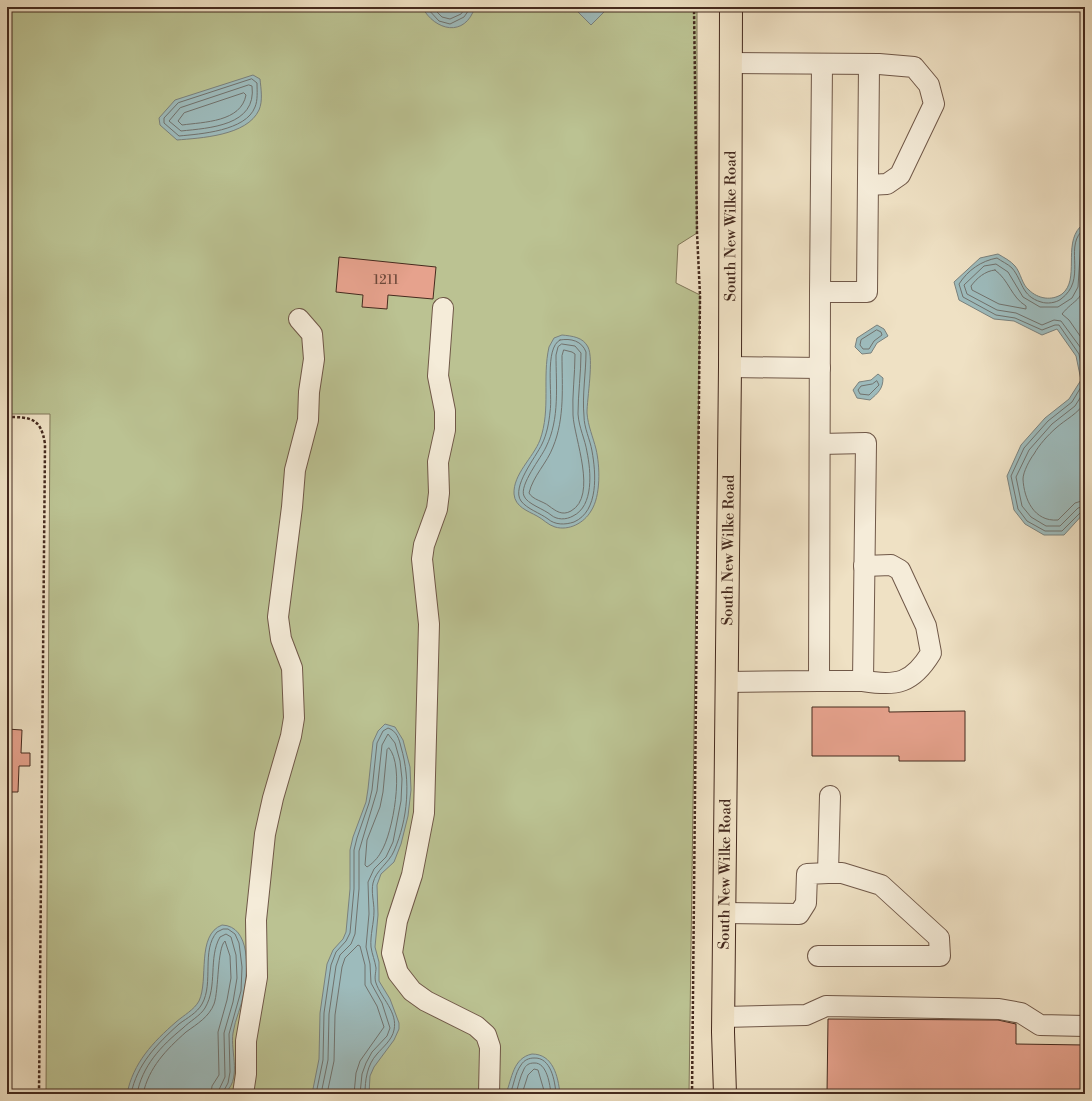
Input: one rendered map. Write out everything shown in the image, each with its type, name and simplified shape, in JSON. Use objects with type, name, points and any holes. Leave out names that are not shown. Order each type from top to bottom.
[{"type":"main road","name":"South New Wilke Road","points":[[725,1094],[724,1017],[730,367],[731,7]]},
{"type":"lane","points":[[731,63],[869,64],[914,67],[929,85],[934,104],[900,175],[887,184],[868,186]]},
{"type":"lane","points":[[819,681],[822,64]]},
{"type":"lane","points":[[820,292],[867,292],[869,64]]},
{"type":"lane","points":[[443,308],[438,376],[445,411],[445,430],[438,462],[439,493],[437,509],[424,546],[422,559],[429,624],[424,813],[412,875],[397,921],[392,953],[398,973],[416,994],[476,1026],[486,1035],[490,1047],[492,1091]]},
{"type":"lane","points":[[243,1094],[246,1041],[257,977],[256,920],[266,834],[273,798],[293,726],[293,676],[290,660],[281,639],[278,617],[292,507],[295,470],[308,420],[308,374],[315,350],[314,340],[310,330],[299,319]]},
{"type":"lane","points":[[730,367],[820,368]]},
{"type":"lane","points":[[820,444],[866,443],[863,681]]},
{"type":"lane","points":[[727,682],[863,681],[882,684],[906,680],[922,668],[931,653],[926,626],[900,570],[891,565],[864,566]]},
{"type":"lane","points":[[828,873],[830,796]]},
{"type":"lane","points":[[725,913],[799,914],[806,903],[807,874],[842,873],[881,885],[939,938],[940,956],[818,956]]},
{"type":"lane","points":[[724,1017],[806,1015],[826,1006],[999,1009],[1021,1013],[1040,1025],[1085,1026]]},
{"type":"path","points":[[692,1094],[700,295],[697,225],[694,7]]},
{"type":"path","points":[[7,416],[27,417],[38,423],[43,433],[45,444],[39,1094]]},
{"type":"green space","points":[[7,7],[697,7],[697,233],[678,245],[676,283],[700,295],[689,1094],[46,1094],[50,414],[7,414]]},
{"type":"water","points":[[422,7],[475,7],[470,17],[464,23],[457,27],[450,28],[442,26],[434,21]]},
{"type":"water","points":[[573,7],[609,7],[591,25]]},
{"type":"water","points":[[253,75],[260,79],[261,103],[259,110],[253,119],[244,125],[222,134],[177,140],[160,125],[159,118],[175,100]]},
{"type":"water","points":[[1080,227],[1085,227],[1085,512],[1064,535],[1044,535],[1025,524],[1014,510],[1007,476],[1021,445],[1045,418],[1069,399],[1081,380],[1076,356],[1057,329],[1042,335],[1014,321],[994,319],[959,300],[954,282],[980,258],[998,254],[1015,266],[1027,288],[1033,293],[1045,298],[1054,298],[1062,294],[1067,288],[1070,280],[1073,243],[1075,234]]},
{"type":"water","points":[[877,325],[884,329],[888,336],[877,343],[871,353],[862,354],[855,347],[857,338]]},
{"type":"water","points":[[562,335],[580,339],[586,344],[590,353],[587,413],[588,422],[596,449],[599,472],[597,497],[591,511],[576,525],[566,528],[550,525],[522,508],[517,502],[514,494],[520,473],[540,440],[545,417],[546,370],[549,347],[554,338]]},
{"type":"water","points":[[878,374],[883,378],[881,388],[878,393],[870,400],[857,398],[853,390],[859,382],[871,380]]},
{"type":"water","points":[[385,724],[395,727],[403,740],[410,767],[411,790],[408,816],[401,844],[394,862],[381,874],[377,885],[378,915],[375,947],[379,962],[379,981],[390,999],[399,1023],[399,1029],[394,1040],[374,1067],[370,1076],[369,1094],[312,1094],[319,1059],[320,1013],[327,964],[333,950],[343,939],[346,932],[350,889],[350,850],[353,837],[366,802],[373,742],[378,731]]},
{"type":"water","points":[[222,925],[231,927],[238,933],[243,941],[246,962],[243,997],[233,1033],[233,1082],[223,1094],[127,1094],[134,1072],[145,1054],[159,1037],[192,1010],[199,1001],[202,992],[204,959],[209,938],[214,930]]},
{"type":"water","points":[[532,1054],[539,1055],[550,1062],[556,1073],[560,1094],[506,1094],[517,1064],[526,1056]]},
{"type":"building","points":[[339,257],[436,267],[433,299],[388,295],[387,309],[362,307],[363,295],[336,292]]},
{"type":"building","points":[[812,707],[889,707],[889,712],[965,711],[965,761],[899,761],[899,756],[812,756]]},
{"type":"building","points":[[7,729],[22,730],[21,753],[30,753],[30,766],[19,766],[18,792],[7,792]]},
{"type":"building","points":[[828,1019],[998,1020],[1016,1024],[1016,1044],[1085,1045],[1085,1094],[827,1094]]}]
